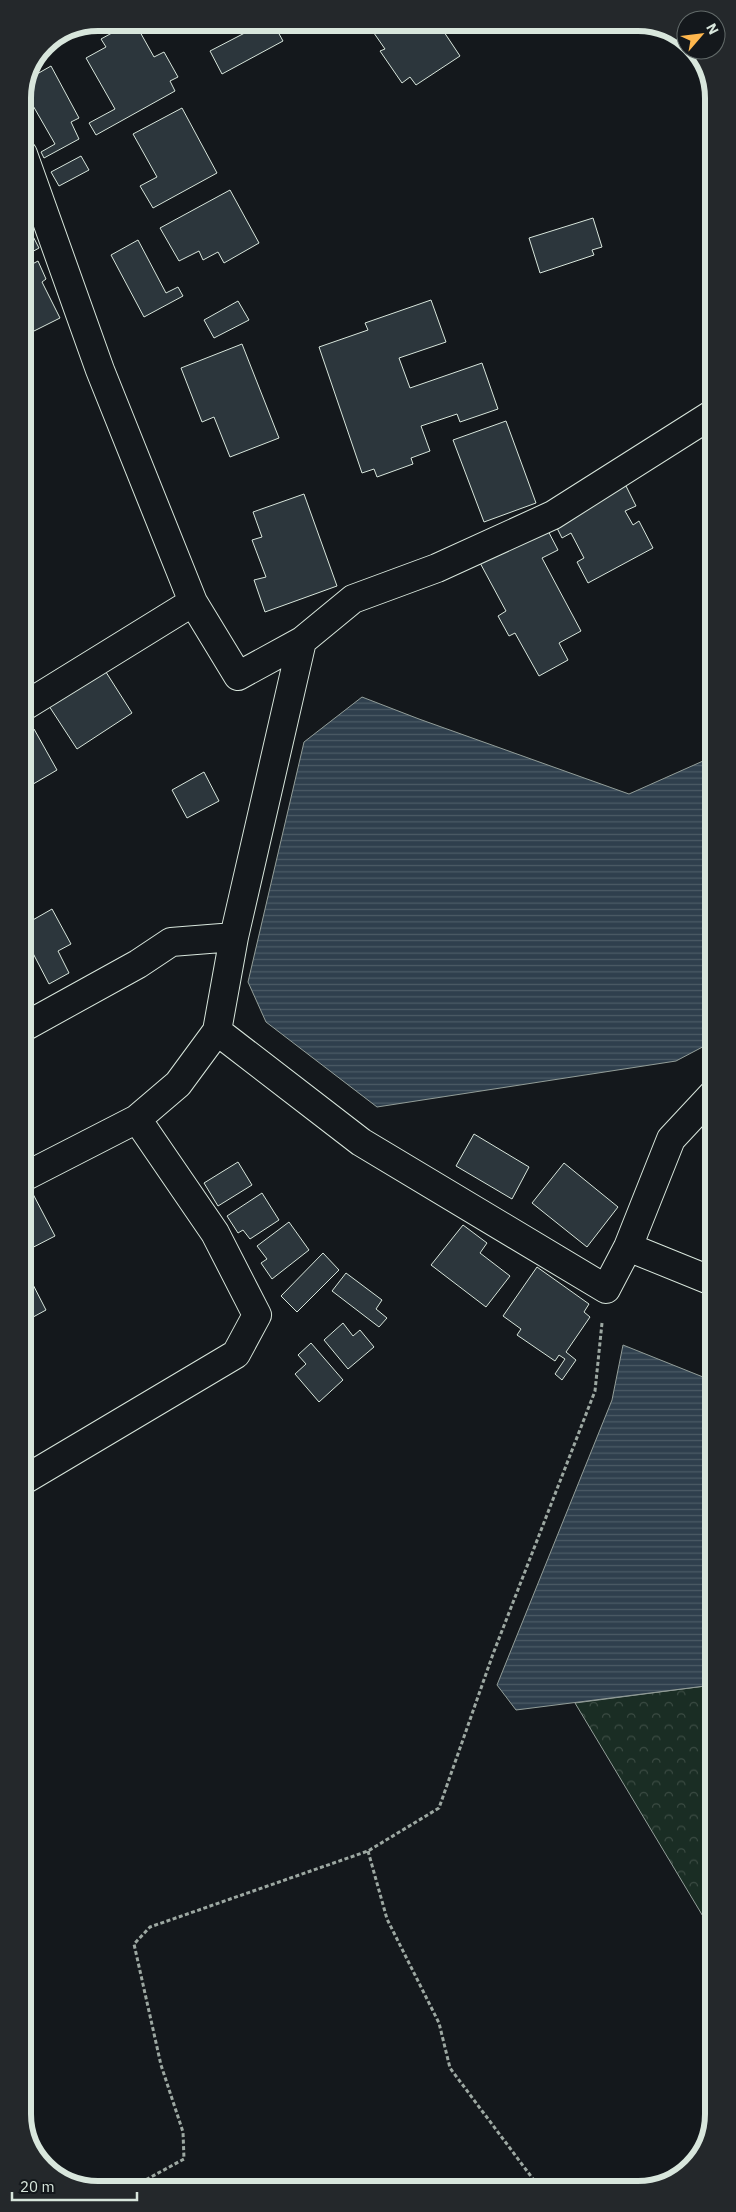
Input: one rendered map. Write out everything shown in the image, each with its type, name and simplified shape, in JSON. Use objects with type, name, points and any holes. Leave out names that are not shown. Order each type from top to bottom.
[{"type":"street","points":[[31,183],[100,370],[193,602],[238,676],[302,641],[353,599],[437,568],[553,516],[705,427]]},
{"type":"street","points":[[31,702],[193,602]]},
{"type":"street","points":[[31,1173],[137,1119],[178,1084],[217,1031],[234,937],[302,641]]},
{"type":"street","points":[[31,1024],[138,964],[171,942],[234,937]]},
{"type":"street","points":[[217,1031],[361,1142],[606,1289],[628,1247],[671,1139],[705,1101]]},
{"type":"street","points":[[31,1476],[236,1354],[257,1315],[215,1233],[137,1119]]},
{"type":"street","points":[[628,1247],[705,1278]]},
{"type":"path","points":[[144,2181],[184,2159],[183,2132],[161,2064],[134,1944],[150,1928],[368,1851],[439,1808],[493,1654],[595,1391],[606,1289]]},
{"type":"path","points":[[368,1851],[387,1919],[439,2023],[450,2068],[534,2181]]},
{"type":"green space","points":[[705,1686],[705,1920],[575,1703]]},
{"type":"water","points":[[362,697],[629,794],[705,760],[705,1046],[676,1061],[377,1107],[266,1022],[248,982],[304,742]]},
{"type":"water","points":[[623,1345],[705,1378],[705,1686],[516,1710],[497,1685],[612,1400]]},
{"type":"building","points":[[116,31],[139,31],[154,57],[164,52],[178,77],[170,81],[175,91],[96,135],[89,123],[115,109],[86,58],[106,47],[101,39]]},
{"type":"building","points":[[249,31],[277,31],[283,41],[222,74],[210,51]]},
{"type":"building","points":[[373,31],[443,31],[460,56],[416,85],[410,77],[402,83],[380,51],[385,49]]},
{"type":"building","points":[[51,66],[79,118],[71,122],[79,139],[44,158],[41,152],[55,144],[31,102],[36,75]]},
{"type":"building","points":[[182,108],[217,173],[153,208],[140,186],[157,177],[133,134]]},
{"type":"building","points":[[81,156],[89,170],[59,186],[51,172]]},
{"type":"building","points":[[230,190],[259,243],[224,263],[218,252],[203,260],[199,251],[179,261],[160,228]]},
{"type":"building","points":[[593,218],[602,247],[592,250],[594,255],[540,273],[529,238]]},
{"type":"building","points":[[31,232],[39,248],[31,252]]},
{"type":"building","points":[[138,240],[166,293],[178,287],[183,296],[144,317],[111,255]]},
{"type":"building","points":[[38,261],[46,279],[42,282],[60,318],[31,332],[31,265]]},
{"type":"building","points":[[431,300],[446,342],[399,358],[410,388],[482,363],[498,409],[460,422],[457,414],[421,426],[430,451],[411,458],[413,464],[377,477],[374,469],[362,473],[319,347],[368,330],[365,323]]},
{"type":"building","points":[[238,301],[249,320],[214,338],[204,320]]},
{"type":"building","points":[[242,344],[279,438],[230,457],[214,417],[202,422],[181,368]]},
{"type":"building","points":[[506,421],[536,503],[484,522],[453,440]]},
{"type":"building","points":[[624,482],[636,506],[625,511],[633,525],[639,521],[653,548],[588,583],[577,562],[584,558],[571,533],[562,538],[553,520]]},
{"type":"building","points":[[304,494],[337,586],[265,612],[254,580],[266,577],[252,540],[262,537],[253,512]]},
{"type":"building","points":[[545,525],[558,550],[542,558],[581,631],[559,643],[568,660],[539,676],[515,633],[509,636],[498,616],[506,611],[479,561]]},
{"type":"building","points":[[104,669],[132,713],[77,749],[49,706]]},
{"type":"building","points":[[34,729],[57,770],[31,785],[31,731]]},
{"type":"building","points":[[204,772],[219,801],[187,818],[172,790]]},
{"type":"building","points":[[52,909],[71,944],[58,951],[69,973],[49,984],[31,949],[31,921]]},
{"type":"building","points":[[474,1134],[529,1167],[512,1199],[456,1166]]},
{"type":"building","points":[[238,1162],[252,1185],[218,1206],[204,1183]]},
{"type":"building","points":[[564,1163],[618,1207],[587,1247],[532,1203]]},
{"type":"building","points":[[262,1193],[279,1220],[250,1239],[243,1230],[238,1233],[227,1216]]},
{"type":"building","points":[[33,1194],[55,1236],[31,1248],[31,1195]]},
{"type":"building","points":[[289,1222],[309,1250],[272,1279],[261,1263],[267,1259],[257,1246]]},
{"type":"building","points":[[463,1225],[487,1243],[480,1253],[510,1276],[486,1307],[431,1265]]},
{"type":"building","points":[[323,1253],[339,1270],[297,1312],[281,1296]]},
{"type":"building","points":[[537,1267],[589,1304],[584,1312],[590,1317],[566,1352],[576,1360],[562,1380],[555,1374],[565,1359],[559,1355],[555,1361],[517,1335],[521,1329],[503,1316]]},
{"type":"building","points":[[346,1273],[382,1300],[376,1309],[387,1318],[379,1327],[332,1291]]},
{"type":"building","points":[[31,1281],[46,1310],[31,1318]]},
{"type":"building","points":[[343,1323],[353,1336],[360,1330],[374,1347],[348,1369],[324,1340]]},
{"type":"building","points":[[311,1343],[343,1380],[319,1402],[295,1374],[306,1364],[298,1355]]}]
